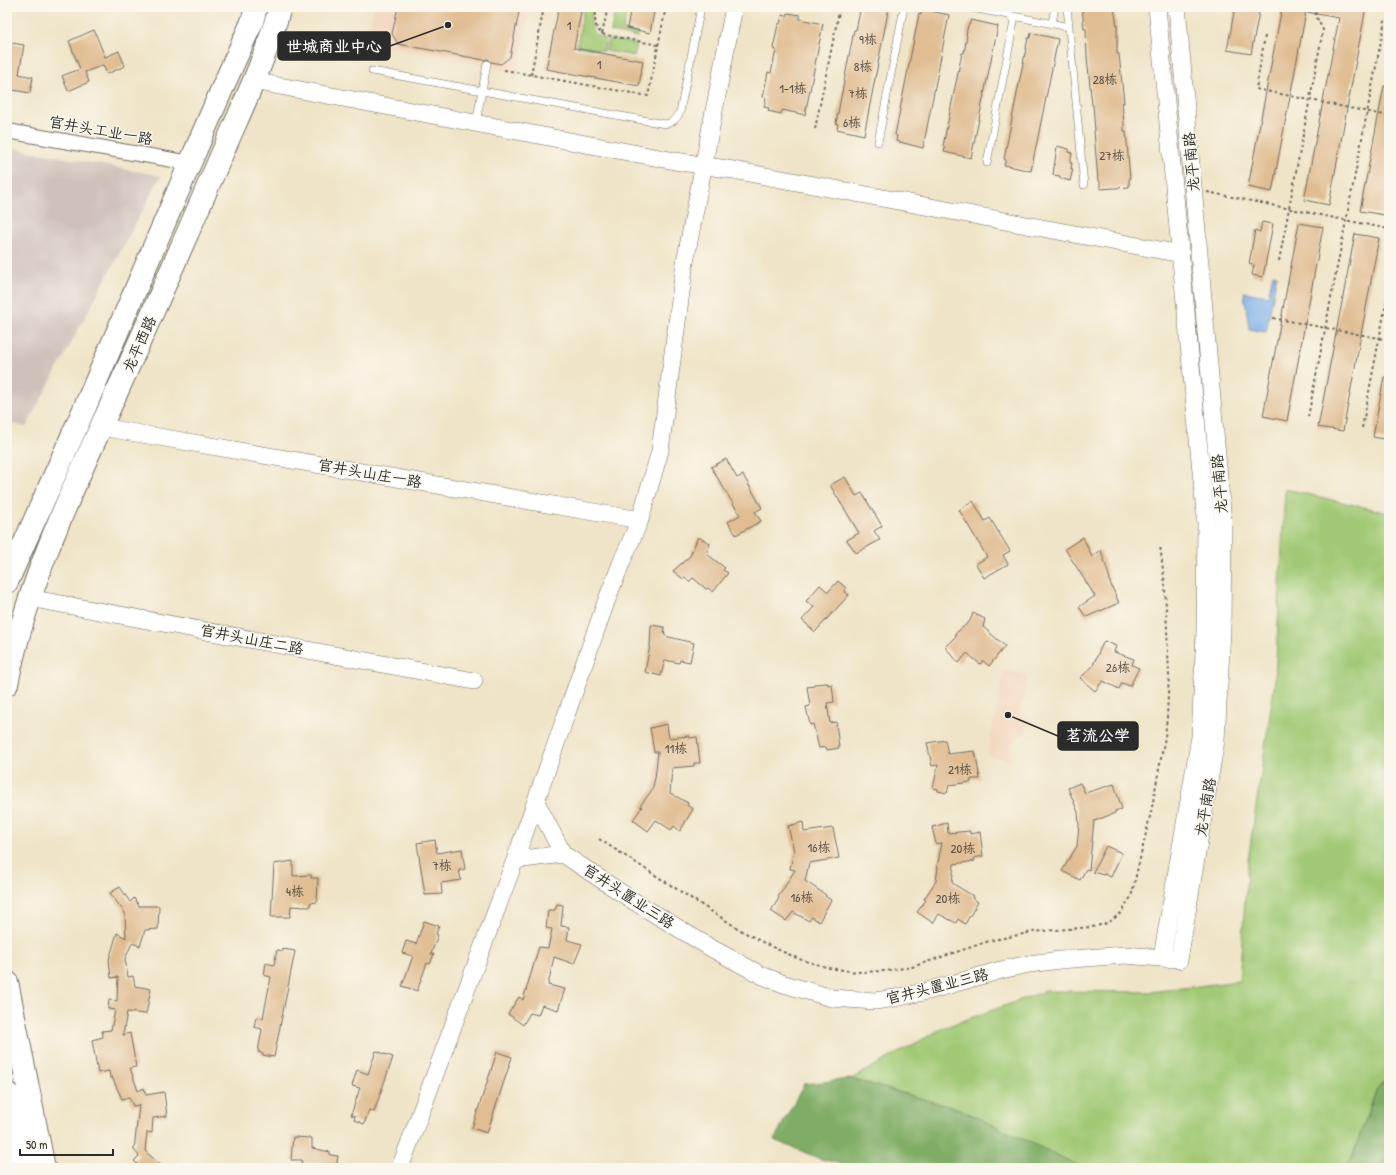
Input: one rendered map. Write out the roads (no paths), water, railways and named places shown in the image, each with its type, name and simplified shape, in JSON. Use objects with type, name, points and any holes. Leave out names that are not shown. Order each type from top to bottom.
[{"type":"main road","name":"龙平西路","points":[[7,582],[85,407],[252,22],[256,7]]},
{"type":"main road","name":"龙平西路","points":[[7,684],[29,598],[63,513],[137,349],[253,81],[280,7]]},
{"type":"main road","points":[[7,982],[44,1168]]},
{"type":"main road","points":[[7,1093],[22,1168]]},
{"type":"street","points":[[400,1168],[515,860],[606,602],[622,560],[640,520],[660,451],[685,262],[734,7]]},
{"type":"street","name":"龙平南路","points":[[1158,7],[1206,523],[1205,631],[1200,737],[1177,959]]},
{"type":"street","name":"龙平南路","points":[[1177,7],[1223,522],[1222,631],[1216,740],[1177,959]]},
{"type":"street","points":[[253,81],[1181,254]]},
{"type":"street","name":"官井头工业一路","points":[[7,131],[190,163]]},
{"type":"street","name":"官井头山庄一路","points":[[101,427],[640,520]]},
{"type":"street","name":"官井头山庄二路","points":[[29,598],[474,681]]},
{"type":"street","name":"官井头置业三路","points":[[536,802],[563,854],[674,926],[737,962],[784,984],[832,998],[876,1000],[895,998],[928,991],[1001,970],[1029,964],[1060,960],[1125,955],[1177,959]]},
{"type":"street","points":[[515,860],[563,854]]},
{"type":"lane","points":[[372,71],[665,124],[670,123],[678,117],[680,112],[701,7]]},
{"type":"lane","points":[[878,142],[904,7]]},
{"type":"lane","points":[[967,7],[1069,27]]},
{"type":"lane","points":[[1052,23],[1055,7]]},
{"type":"lane","points":[[1067,7],[1084,185]]},
{"type":"lane","points":[[987,163],[1015,16]]},
{"type":"lane","points":[[476,123],[487,64]]},
{"type":"water","points":[[1273,274],[1277,275],[1266,332],[1249,329],[1244,292],[1268,296]]},
{"type":"place","name":"世城商业中心","points":[[448,25]]},
{"type":"place","name":"茗流公学","points":[[1008,715]]}]
